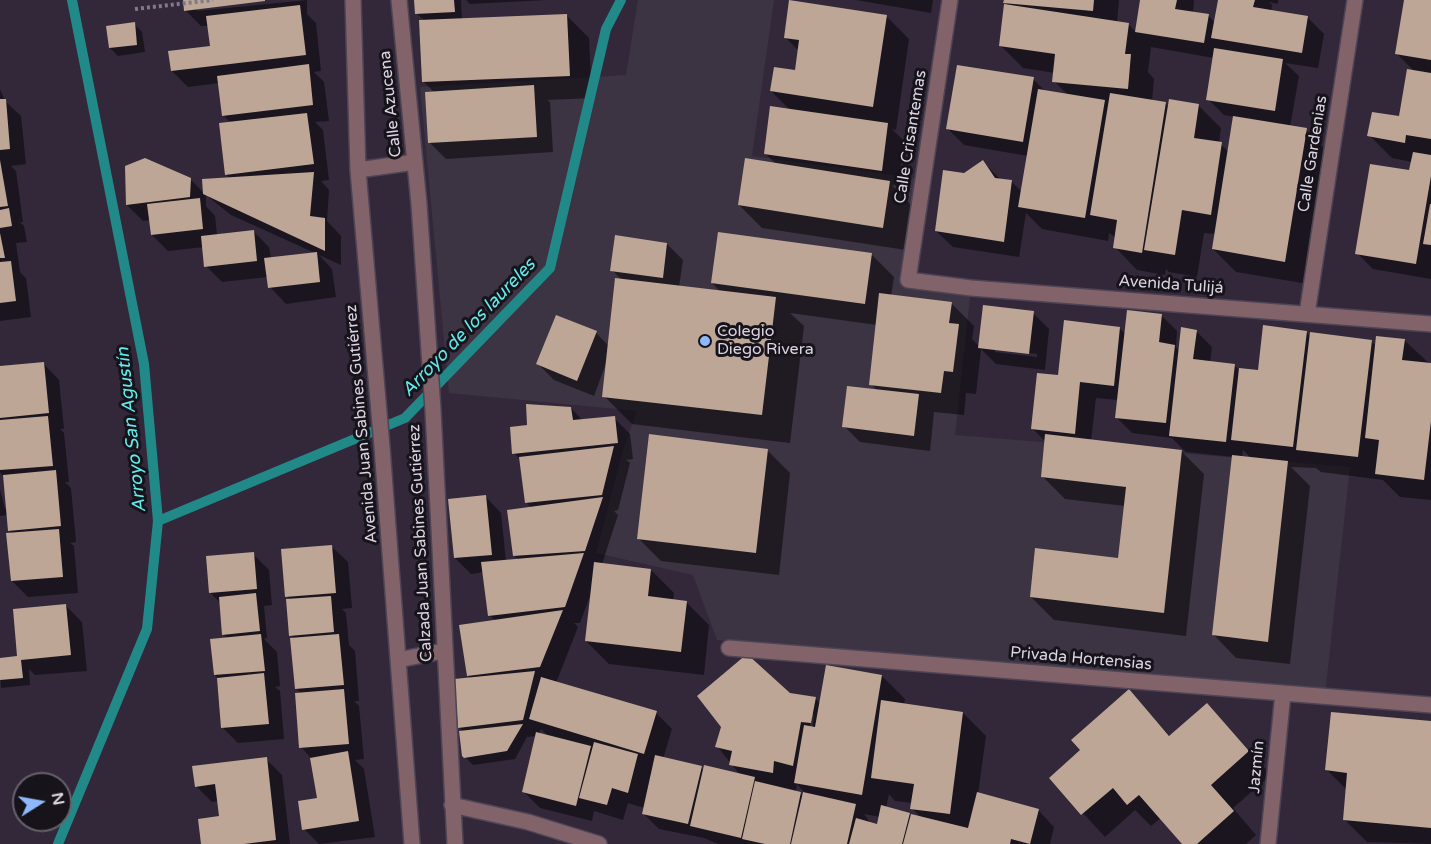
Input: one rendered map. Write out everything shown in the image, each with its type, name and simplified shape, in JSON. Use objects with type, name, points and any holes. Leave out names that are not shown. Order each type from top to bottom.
[{"type":"street","name":"Avenida Juan Sabines Gutiérrez","points":[[353,0],[358,170],[364,219],[412,844]]},
{"type":"street","name":"Calle Azucena","points":[[399,0],[419,204]]},
{"type":"street","name":"Calle Crisantemas","points":[[908,280],[950,0]]},
{"type":"street","name":"Calle Gardenias","points":[[1307,314],[1355,0]]},
{"type":"street","points":[[358,170],[415,162]]},
{"type":"street","name":"Calzada Juan Sabines Gutiérrez","points":[[419,204],[433,410],[443,651],[455,844]]},
{"type":"street","name":"Avenida Tulijá","points":[[908,280],[972,288],[1431,324]]},
{"type":"street","name":"Privada Hortensias","points":[[729,648],[1431,705]]},
{"type":"street","points":[[398,660],[443,651]]},
{"type":"street","name":"Jazmín","points":[[1268,844],[1282,693]]},
{"type":"street","points":[[452,805],[528,822],[599,844]]},
{"type":"path","points":[[135,9],[213,0]]},
{"type":"shaded area","name":"Colegio Diego Rivera","points":[[638,0],[774,0],[752,156],[922,179],[908,280],[971,288],[955,435],[1350,467],[1325,695],[717,640],[693,575],[596,553],[623,450],[637,411],[449,393],[420,87],[626,75]]},
{"type":"building","points":[[183,0],[265,0],[265,1],[184,11]]},
{"type":"building","points":[[414,0],[454,0],[455,12],[415,14]]},
{"type":"building","points":[[789,0],[887,15],[873,107],[770,91],[774,67],[795,70],[799,40],[784,38]]},
{"type":"building","points":[[1004,0],[1094,0],[1093,11],[1003,3]]},
{"type":"building","points":[[1140,0],[1177,0],[1175,9],[1209,14],[1204,43],[1135,32]]},
{"type":"building","points":[[1218,0],[1255,0],[1253,7],[1308,16],[1302,53],[1211,38]]},
{"type":"building","points":[[1404,0],[1431,0],[1431,60],[1395,54]]},
{"type":"building","points":[[1004,4],[1129,23],[1125,54],[1131,54],[1128,89],[1052,82],[1055,54],[999,46]]},
{"type":"building","points":[[300,5],[306,55],[171,71],[168,51],[210,46],[206,16]]},
{"type":"building","points":[[567,14],[570,76],[422,82],[419,20]]},
{"type":"building","points":[[135,22],[137,45],[109,48],[106,26]]},
{"type":"building","points":[[1214,48],[1283,59],[1275,111],[1206,100]]},
{"type":"building","points":[[309,64],[313,105],[222,116],[217,76]]},
{"type":"building","points":[[957,65],[1034,77],[1023,142],[946,129]]},
{"type":"building","points":[[1407,69],[1431,73],[1431,139],[1406,135],[1405,143],[1367,136],[1372,112],[1399,116]]},
{"type":"building","points":[[534,85],[537,137],[428,143],[425,92]]},
{"type":"building","points":[[1038,89],[1105,100],[1085,218],[1018,207]]},
{"type":"building","points":[[1110,93],[1166,102],[1142,253],[1113,248],[1117,220],[1090,215]]},
{"type":"building","points":[[0,99],[6,99],[10,149],[0,150]]},
{"type":"building","points":[[1169,99],[1199,104],[1194,138],[1222,142],[1211,215],[1182,210],[1175,255],[1144,250]]},
{"type":"building","points":[[770,106],[888,123],[882,171],[764,154]]},
{"type":"building","points":[[307,113],[314,164],[225,175],[219,123]]},
{"type":"building","points":[[1233,116],[1307,128],[1285,262],[1212,249]]},
{"type":"building","points":[[1413,152],[1431,155],[1431,176],[1416,264],[1355,254],[1370,164],[1409,170]]},
{"type":"building","points":[[145,158],[191,178],[190,197],[126,205],[125,166]]},
{"type":"building","points":[[745,158],[890,181],[883,228],[738,205]]},
{"type":"building","points":[[0,160],[8,206],[0,207]]},
{"type":"building","points":[[983,160],[995,178],[1012,180],[1004,242],[935,231],[943,170],[964,173]]},
{"type":"building","points":[[314,172],[310,216],[325,218],[325,251],[203,194],[202,179]]},
{"type":"building","points":[[200,198],[203,229],[151,235],[147,204]]},
{"type":"building","points":[[1431,204],[1431,245],[1423,244]]},
{"type":"building","points":[[9,208],[12,226],[0,228],[0,210]]},
{"type":"building","points":[[254,230],[257,261],[204,267],[201,236]]},
{"type":"building","points":[[718,232],[872,253],[865,304],[711,283]]},
{"type":"building","points":[[0,233],[5,258],[0,258]]},
{"type":"building","points":[[615,235],[667,243],[663,278],[610,271]]},
{"type":"building","points":[[317,252],[320,282],[268,288],[264,258]]},
{"type":"building","points":[[11,261],[16,301],[0,303],[0,262]]},
{"type":"building","points":[[615,278],[776,297],[762,415],[602,397]]},
{"type":"building","points":[[879,293],[952,302],[949,323],[959,324],[953,372],[944,371],[941,393],[869,385]]},
{"type":"building","points":[[983,305],[1034,311],[1029,354],[978,348]]},
{"type":"building","points":[[1127,310],[1162,314],[1159,342],[1175,345],[1166,423],[1115,418]]},
{"type":"building","points":[[556,315],[597,331],[577,381],[536,364]]},
{"type":"building","points":[[1064,320],[1120,327],[1114,386],[1080,382],[1075,434],[1031,429],[1037,373],[1058,375]]},
{"type":"building","points":[[1263,325],[1307,331],[1293,447],[1231,440],[1239,368],[1258,370]]},
{"type":"building","points":[[1181,327],[1197,330],[1193,359],[1235,364],[1226,442],[1169,436]]},
{"type":"building","points":[[1310,332],[1372,340],[1358,457],[1296,450]]},
{"type":"building","points":[[1376,336],[1405,339],[1402,360],[1431,363],[1431,421],[1424,480],[1375,474],[1379,440],[1365,438]]},
{"type":"building","points":[[44,362],[49,413],[0,418],[0,366]]},
{"type":"building","points":[[847,386],[919,394],[914,436],[842,427]]},
{"type":"building","points":[[526,404],[571,407],[573,420],[615,416],[618,443],[512,454],[510,427],[527,425]]},
{"type":"building","points":[[48,416],[53,466],[0,470],[0,420]]},
{"type":"building","points":[[649,434],[768,449],[756,553],[637,539]]},
{"type":"building","points":[[1045,434],[1182,450],[1164,613],[1030,597],[1035,548],[1118,558],[1126,487],[1041,477]]},
{"type":"building","points":[[614,446],[602,495],[525,503],[519,457]]},
{"type":"building","points":[[1232,455],[1288,461],[1268,642],[1212,635]]},
{"type":"building","points":[[56,470],[61,526],[8,531],[3,475]]},
{"type":"building","points":[[486,495],[492,555],[454,558],[448,499]]},
{"type":"building","points":[[603,497],[585,551],[513,556],[507,510]]},
{"type":"building","points":[[59,529],[63,577],[11,581],[6,533]]},
{"type":"building","points":[[332,545],[336,593],[285,597],[281,549]]},
{"type":"building","points":[[254,552],[257,589],[209,593],[206,556]]},
{"type":"building","points":[[584,553],[565,607],[488,616],[481,562]]},
{"type":"building","points":[[594,562],[651,569],[648,596],[687,601],[681,652],[585,641]]},
{"type":"building","points":[[256,593],[260,631],[222,635],[219,597]]},
{"type":"building","points":[[331,596],[334,632],[289,636],[286,599]]},
{"type":"building","points":[[66,604],[71,655],[21,660],[23,678],[0,680],[0,658],[17,656],[13,609]]},
{"type":"building","points":[[563,610],[540,667],[467,676],[459,625]]},
{"type":"building","points":[[261,634],[265,671],[214,675],[210,639]]},
{"type":"building","points":[[339,634],[344,685],[295,689],[290,638]]},
{"type":"building","points":[[747,654],[790,693],[816,697],[811,723],[801,722],[793,766],[774,761],[773,773],[729,765],[732,751],[715,747],[721,727],[697,696]]},
{"type":"building","points":[[826,665],[882,675],[862,795],[794,783],[804,725],[815,727]]},
{"type":"building","points":[[535,671],[523,720],[458,728],[454,679]]},
{"type":"building","points":[[264,673],[269,724],[221,728],[217,678]]},
{"type":"building","points":[[541,677],[657,711],[644,754],[529,719]]},
{"type":"building","points":[[344,689],[349,744],[299,748],[295,693]]},
{"type":"building","points":[[1129,689],[1169,736],[1207,703],[1249,751],[1211,785],[1234,811],[1197,844],[1182,844],[1139,795],[1127,805],[1113,788],[1081,815],[1049,778],[1080,750],[1071,740]]},
{"type":"building","points":[[881,700],[963,712],[950,814],[910,809],[914,784],[871,778]]},
{"type":"building","points":[[1331,712],[1431,721],[1431,828],[1343,820],[1347,773],[1325,770]]},
{"type":"building","points":[[523,724],[507,751],[464,758],[462,756],[459,731]]},
{"type":"building","points":[[536,732],[591,746],[576,806],[522,792]]},
{"type":"building","points":[[594,742],[638,754],[628,793],[612,788],[607,805],[579,798]]},
{"type":"building","points":[[348,751],[359,821],[302,830],[298,801],[317,798],[310,758]]},
{"type":"building","points":[[655,755],[702,766],[688,824],[642,814]]},
{"type":"building","points":[[267,757],[276,840],[244,844],[201,844],[198,819],[219,816],[215,784],[195,787],[192,766]]},
{"type":"building","points":[[704,765],[755,777],[741,838],[690,826]]},
{"type":"building","points":[[755,781],[801,792],[790,844],[765,844],[742,839]]},
{"type":"building","points":[[803,792],[856,804],[847,844],[791,844]]},
{"type":"building","points":[[977,792],[1039,809],[1030,844],[1011,839],[1010,844],[903,844],[911,814],[968,828]]},
{"type":"building","points":[[881,805],[910,813],[902,844],[849,844],[856,818],[877,824]]},
{"type":"waterway","name":"Arroyo San Agustín","points":[[58,844],[147,629],[158,521],[144,364],[72,0]]},
{"type":"waterway","name":"Arroyo de los laureles","points":[[158,521],[405,418],[550,268],[606,29],[621,0]]},
{"type":"place","name":"Colegio Diego Rivera","points":[[705,341]]}]
